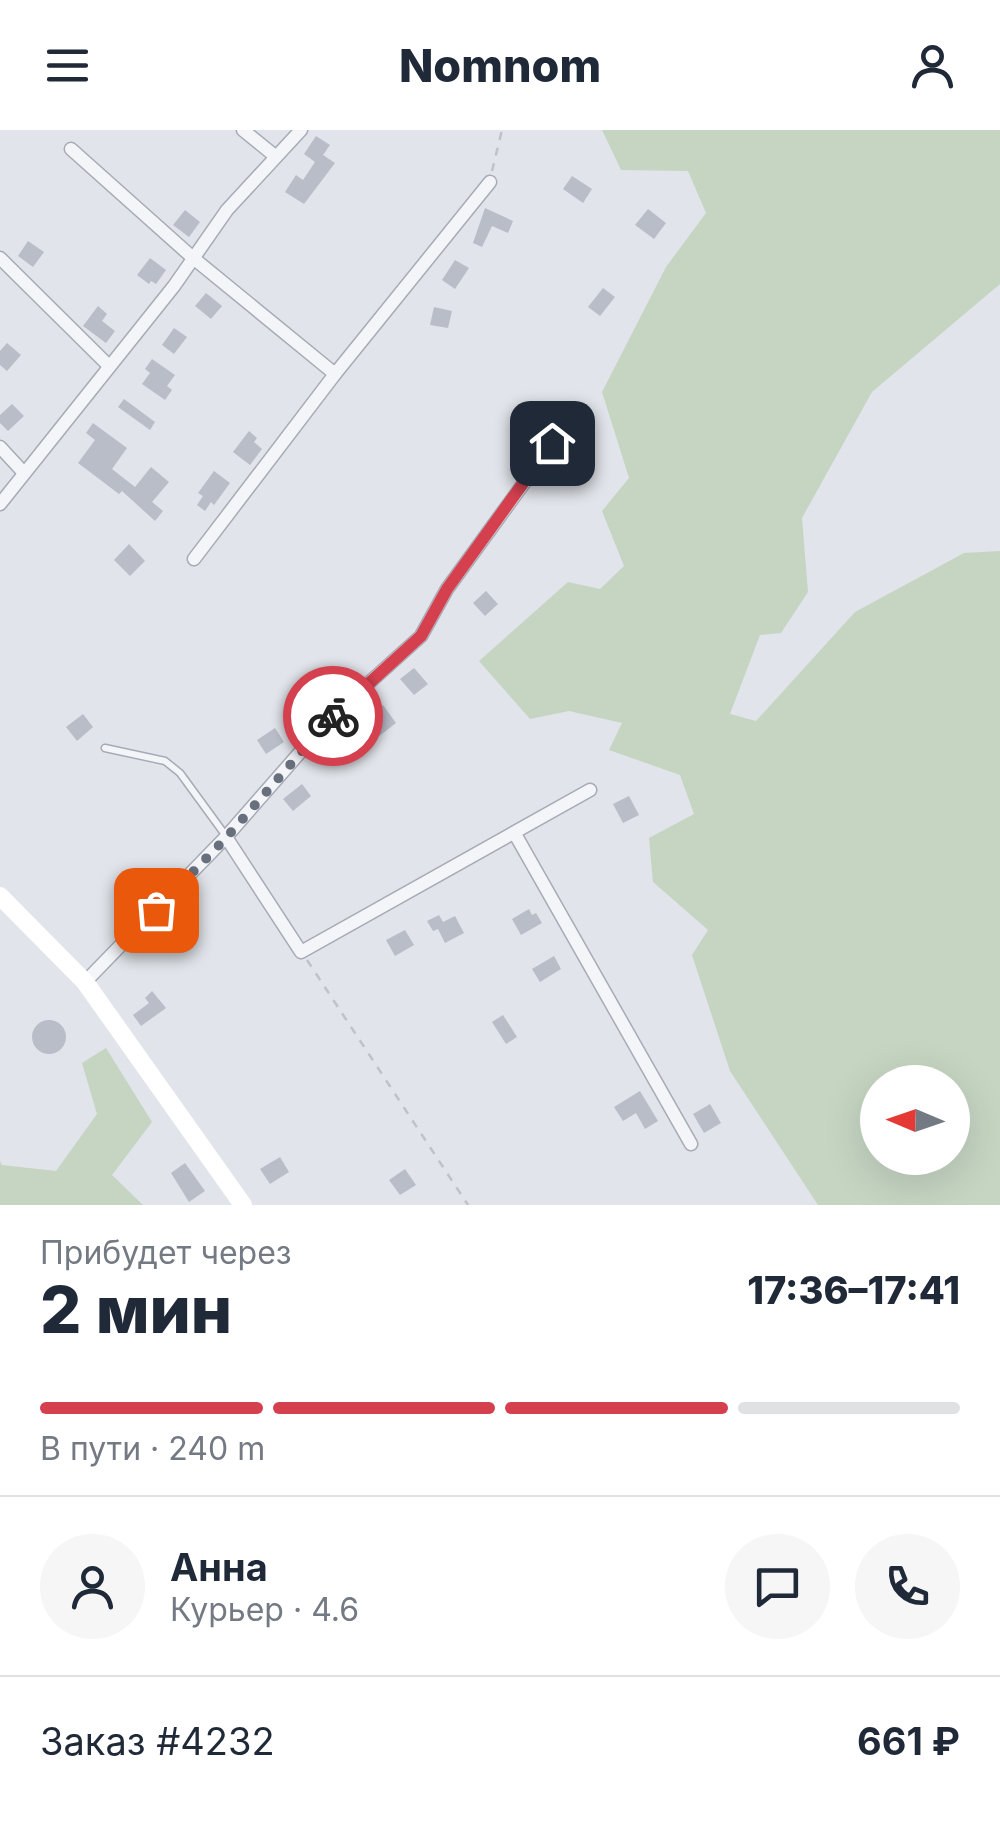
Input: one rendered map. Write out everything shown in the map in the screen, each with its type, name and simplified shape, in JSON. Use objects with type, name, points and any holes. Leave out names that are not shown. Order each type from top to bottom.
[{"type":"street","points":[[243,130],[274,156]]},
{"type":"street","points":[[0,504],[174,286],[192,257],[274,156],[301,130]]},
{"type":"street","points":[[71,149],[192,257],[334,374]]},
{"type":"street","points":[[194,560],[334,374],[490,182]]},
{"type":"street","points":[[0,258],[109,366]]},
{"type":"street","points":[[85,982],[226,838],[330,718],[421,636],[447,589],[552,443]]},
{"type":"street","points":[[0,448],[24,473]]},
{"type":"street","points":[[226,838],[301,952],[590,790]]},
{"type":"street","points":[[515,834],[691,1144]]},
{"type":"street","points":[[0,896],[85,982],[243,1205]]},
{"type":"lane","points":[[105,748],[165,762],[180,772],[226,838]]},
{"type":"path","points":[[490,182],[502,130]]},
{"type":"path","points":[[301,952],[468,1205]]},
{"type":"green space","points":[[602,130],[1000,130],[1000,284],[872,392],[802,518],[808,592],[781,633],[760,635],[730,714],[756,721],[855,612],[964,553],[1000,551],[1000,1205],[818,1205],[730,1071],[692,955],[708,930],[653,882],[649,838],[694,814],[680,775],[609,750],[622,723],[569,711],[530,719],[479,661],[568,582],[600,589],[624,566],[602,511],[629,478],[602,392],[666,267],[706,213],[688,171],[621,170]]},
{"type":"green space","points":[[106,1048],[152,1122],[112,1175],[143,1205],[0,1205],[0,1161],[2,1165],[56,1171],[97,1114],[82,1063]]},
{"type":"building","points":[[316,136],[330,145],[323,155],[335,163],[304,204],[285,192],[296,175],[303,180],[315,162],[304,154]]},
{"type":"building","points":[[572,176],[592,189],[583,203],[563,189]]},
{"type":"building","points":[[485,208],[513,221],[508,233],[492,226],[482,247],[473,243]]},
{"type":"building","points":[[648,209],[666,223],[654,239],[635,225]]},
{"type":"building","points":[[185,210],[200,222],[189,237],[173,225]]},
{"type":"building","points":[[28,241],[44,252],[33,267],[18,256]]},
{"type":"building","points":[[150,258],[166,270],[156,284],[137,275]]},
{"type":"building","points":[[455,260],[469,268],[455,289],[442,280]]},
{"type":"building","points":[[603,288],[615,297],[600,316],[588,307]]},
{"type":"building","points":[[206,293],[222,306],[211,319],[195,306]]},
{"type":"building","points":[[98,306],[107,314],[102,321],[115,331],[106,343],[83,326]]},
{"type":"building","points":[[434,307],[452,311],[448,328],[430,325]]},
{"type":"building","points":[[174,328],[187,337],[174,354],[162,345]]},
{"type":"building","points":[[7,343],[21,355],[7,371],[0,365],[0,351]]},
{"type":"building","points":[[152,359],[175,375],[167,386],[172,390],[165,400],[142,384],[150,373],[145,369]]},
{"type":"building","points":[[124,399],[155,422],[150,430],[118,407]]},
{"type":"building","points":[[12,404],[24,416],[8,431],[0,423],[0,415]]},
{"type":"building","points":[[93,423],[127,448],[112,469],[135,487],[151,467],[169,482],[152,502],[163,511],[155,521],[122,491],[119,494],[78,463],[95,440],[86,433]]},
{"type":"building","points":[[249,431],[262,449],[250,465],[233,452]]},
{"type":"building","points":[[214,471],[230,483],[205,511],[197,505],[203,496],[198,493]]},
{"type":"building","points":[[129,544],[145,561],[130,576],[114,560]]},
{"type":"building","points":[[486,591],[498,604],[485,616],[473,603]]},
{"type":"building","points":[[414,668],[428,684],[414,695],[400,679]]},
{"type":"building","points":[[383,705],[396,723],[378,737],[364,718]]},
{"type":"building","points":[[83,714],[93,727],[77,741],[66,727]]},
{"type":"building","points":[[275,728],[284,742],[266,754],[257,740]]},
{"type":"building","points":[[302,784],[311,796],[293,811],[283,799]]},
{"type":"building","points":[[629,796],[639,815],[623,823],[613,804]]},
{"type":"building","points":[[529,909],[542,923],[521,935],[512,919]]},
{"type":"building","points":[[439,915],[443,922],[455,916],[464,933],[445,943],[438,929],[433,931],[427,921]]},
{"type":"building","points":[[405,930],[414,945],[395,956],[386,940]]},
{"type":"building","points":[[554,956],[561,969],[540,982],[532,969]]},
{"type":"building","points":[[152,991],[166,1008],[141,1026],[133,1015],[149,1003],[145,998]]},
{"type":"building","points":[[503,1015],[517,1037],[506,1044],[492,1022]]},
{"type":"building","points":[[49,1020],[61,1025],[66,1037],[61,1049],[49,1054],[37,1049],[32,1037],[37,1025]]},
{"type":"building","points":[[640,1091],[658,1121],[645,1129],[636,1113],[623,1121],[614,1107]]},
{"type":"building","points":[[710,1104],[721,1123],[704,1133],[693,1114]]},
{"type":"building","points":[[280,1157],[289,1172],[270,1184],[260,1169]]},
{"type":"building","points":[[185,1163],[205,1191],[189,1202],[171,1173]]},
{"type":"building","points":[[405,1169],[416,1185],[400,1195],[389,1180]]},
{"type":"way so far","points":[[156,910],[226,838],[333,716]]},
{"type":"route","points":[[333,716],[421,636],[447,589],[552,443]]}]
